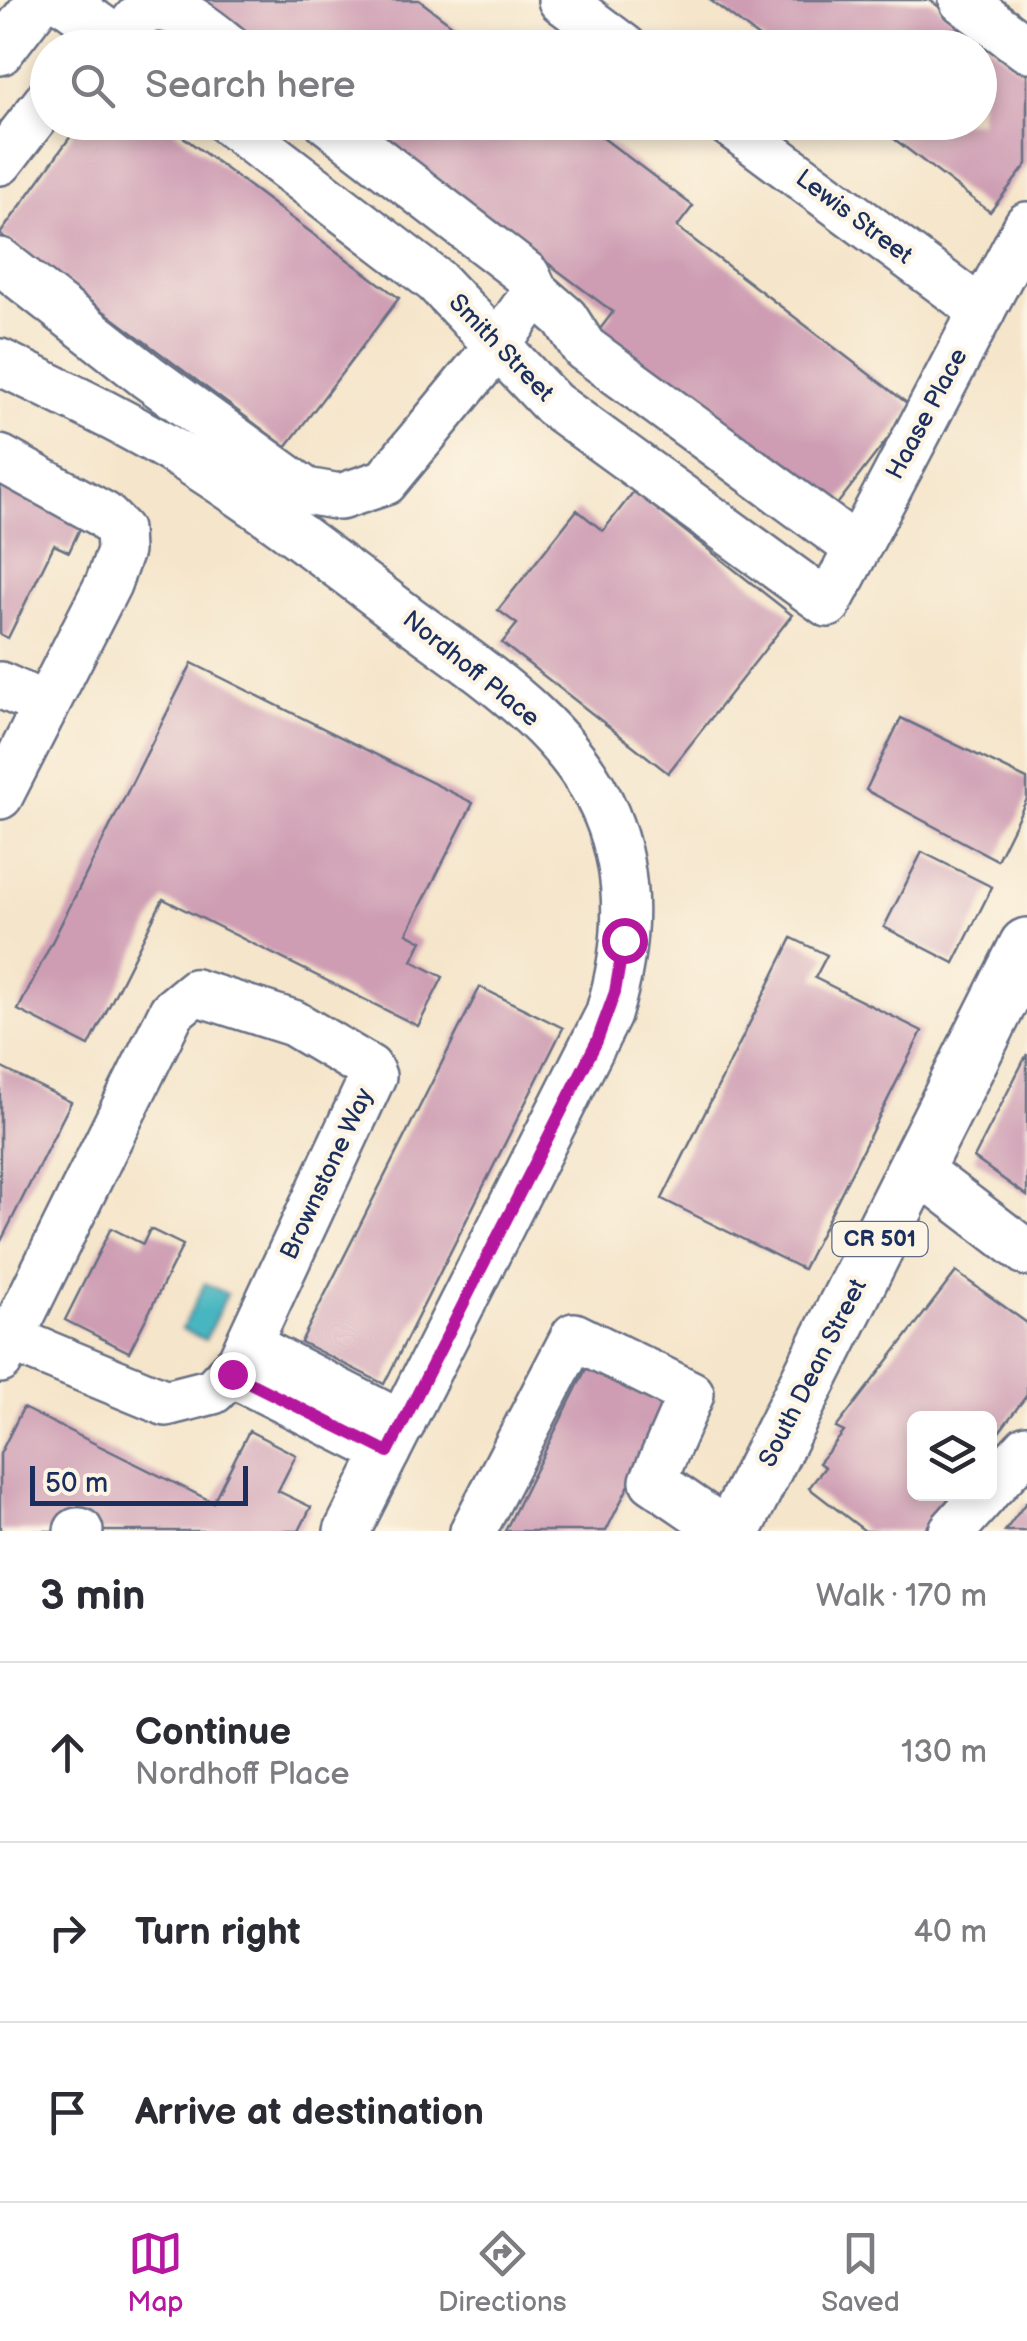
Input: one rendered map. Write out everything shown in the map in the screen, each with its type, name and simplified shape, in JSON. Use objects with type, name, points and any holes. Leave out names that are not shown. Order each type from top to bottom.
[{"type":"main road","name":"South Dean Street","points":[[730,1531],[1027,946]]},
{"type":"street","points":[[0,52],[40,0]]},
{"type":"street","points":[[63,0],[105,30]]},
{"type":"street","points":[[561,0],[602,30]]},
{"type":"street","points":[[962,0],[1027,49]]},
{"type":"street","points":[[133,30],[144,12],[162,6],[187,15],[207,30]]},
{"type":"street","points":[[0,162],[30,123]]},
{"type":"street","name":"Smith Street","points":[[252,140],[414,262],[455,299],[553,404],[828,604]]},
{"type":"street","points":[[351,140],[531,283],[565,318],[584,348],[857,548]]},
{"type":"street","name":"Lewis Street","points":[[751,140],[982,311]]},
{"type":"street","name":"Haase Place","points":[[828,604],[1027,225]]},
{"type":"street","points":[[0,261],[148,377],[306,491],[340,497],[385,482],[498,345],[531,283]]},
{"type":"street","name":"Nordhoff Place","points":[[0,362],[154,439],[280,522],[507,692],[547,730],[580,770],[605,812],[619,861],[626,914],[620,968],[608,1015],[347,1531]]},
{"type":"street","points":[[0,458],[104,515],[120,530],[120,551],[108,584],[0,796]]},
{"type":"street","points":[[0,685],[45,705]]},
{"type":"street","name":"Brownstone Way","points":[[196,992],[293,1023],[369,1068],[372,1076],[240,1360],[213,1392],[166,1403],[5,1350],[172,1011],[196,992]]},
{"type":"street","points":[[916,1168],[1027,1253]]},
{"type":"street","points":[[473,1531],[574,1336],[691,1394],[653,1481],[730,1531]]},
{"type":"street","points":[[240,1360],[395,1438]]},
{"type":"street","points":[[997,1480],[1027,1448]]},
{"type":"street","points":[[952,1531],[978,1501]]},
{"type":"water","points":[[205,1283],[227,1294],[205,1340],[182,1329]]},
{"type":"building","points":[[197,0],[419,0],[458,30],[236,30]]},
{"type":"building","points":[[710,0],[930,0],[969,30],[749,30]]},
{"type":"building","points":[[997,51],[1027,74],[1027,164],[990,212],[896,140],[997,140]]},
{"type":"building","points":[[68,140],[187,140],[399,298],[286,447],[0,234]]},
{"type":"building","points":[[384,140],[606,140],[693,206],[677,227],[912,407],[832,511],[597,333],[613,312]]},
{"type":"building","points":[[0,484],[82,524],[69,552],[54,545],[8,638],[0,634]]},
{"type":"building","points":[[634,491],[792,615],[668,773],[502,643],[517,624],[498,610],[577,510],[603,531]]},
{"type":"building","points":[[192,663],[473,803],[407,933],[422,941],[412,961],[443,977],[418,1026],[163,899],[89,1046],[18,1010]]},
{"type":"building","points":[[901,718],[1027,779],[1027,799],[997,860],[866,790]]},
{"type":"building","points":[[922,852],[992,887],[954,963],[884,927]]},
{"type":"building","points":[[792,938],[827,955],[815,978],[922,1031],[803,1269],[662,1199]]},
{"type":"building","points":[[480,987],[563,1028],[384,1384],[301,1342]]},
{"type":"building","points":[[1027,1054],[1027,1196],[974,1158]]},
{"type":"building","points":[[0,1067],[71,1102],[0,1243]]},
{"type":"building","points":[[111,1228],[143,1244],[150,1229],[183,1245],[129,1352],[65,1320]]},
{"type":"building","points":[[956,1272],[1027,1323],[1027,1395],[997,1435],[997,1411],[907,1411],[907,1501],[947,1501],[924,1531],[865,1531],[809,1488],[825,1467],[819,1463],[844,1432],[836,1428]]},
{"type":"building","points":[[593,1355],[679,1398],[645,1453],[606,1531],[505,1531]]},
{"type":"building","points":[[23,1408],[213,1502],[249,1431],[296,1455],[278,1491],[311,1507],[299,1531],[0,1531],[0,1454]]},
{"type":"building","points":[[1027,1501],[1027,1531],[1005,1531]]},
{"type":"route","points":[[232,1374],[388,1452],[597,1041],[615,992],[624,940]]}]
